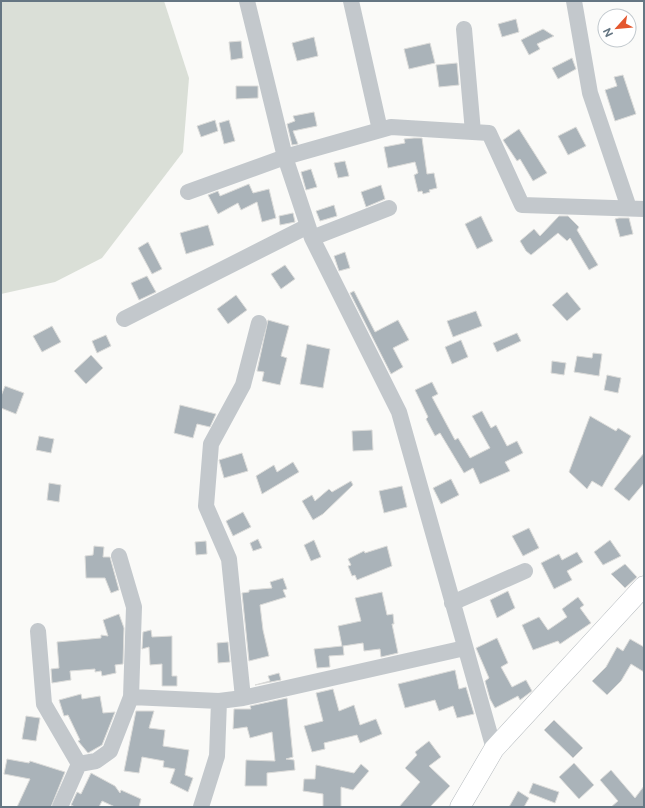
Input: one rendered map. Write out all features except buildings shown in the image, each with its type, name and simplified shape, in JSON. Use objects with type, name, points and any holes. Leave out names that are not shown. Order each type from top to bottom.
[{"type":"main road","points":[[460,807],[494,749],[644,586]]},
{"type":"street","points":[[247,1],[285,157],[310,232],[399,412],[494,749]]},
{"type":"street","points":[[351,1],[380,130]]},
{"type":"street","points":[[188,192],[285,157],[391,127],[489,133],[522,205],[637,208],[590,92],[574,1]]},
{"type":"street","points":[[464,29],[473,132]]},
{"type":"street","points":[[124,319],[310,232],[389,208]]},
{"type":"street","points":[[243,698],[229,559],[206,506],[211,444],[244,385],[259,323]]},
{"type":"street","points":[[79,764],[96,760],[110,752],[131,697],[134,607],[119,556]]},
{"type":"street","points":[[452,603],[525,571]]},
{"type":"street","points":[[38,631],[44,704],[79,764]]},
{"type":"street","points":[[131,697],[219,701],[243,698],[465,648]]},
{"type":"street","points":[[200,807],[217,756],[219,701]]},
{"type":"street","points":[[60,807],[79,764]]},
{"type":"shaded area","points":[[1,1],[164,1],[189,78],[183,152],[102,258],[55,282],[1,294]]}]
